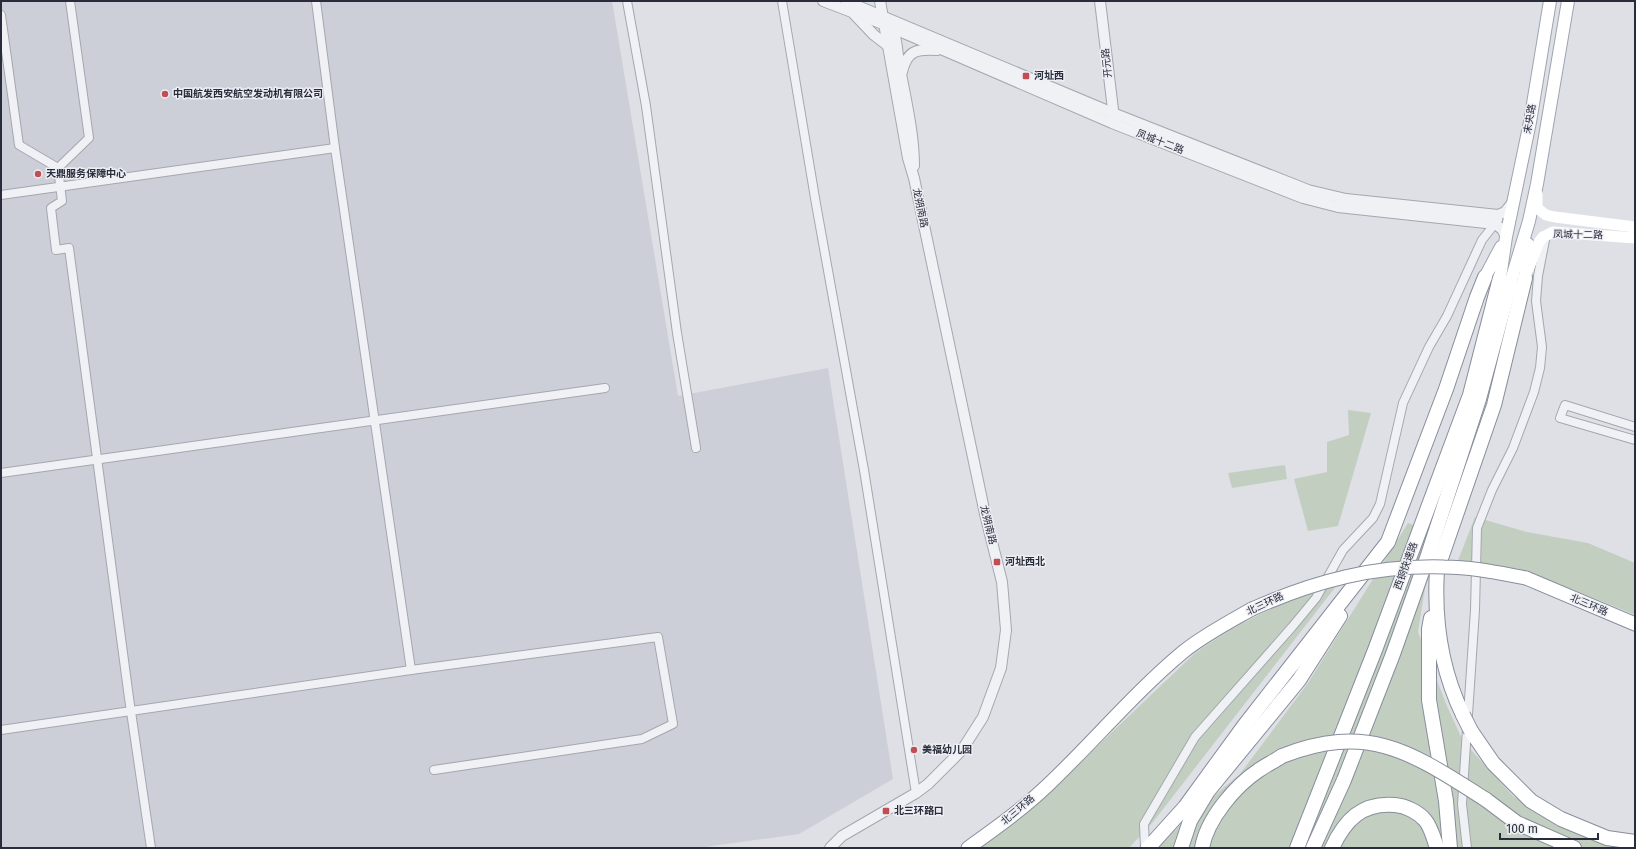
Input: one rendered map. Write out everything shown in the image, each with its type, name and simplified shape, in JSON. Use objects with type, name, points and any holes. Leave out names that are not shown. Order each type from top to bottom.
[{"type":"highway","points":[[1450,848],[1446,801],[1429,700],[1429,629],[1435,597],[1437,570],[1494,405],[1525,278]]},
{"type":"highway","points":[[1181,848],[1190,821],[1208,791],[1230,762],[1299,680],[1388,542],[1446,389],[1477,297],[1498,280]]},
{"type":"highway","name":"西铜快速路","points":[[1297,848],[1375,650],[1470,395],[1498,280]]},
{"type":"highway","name":"西铜快速路","points":[[1313,848],[1344,780],[1393,654],[1428,555],[1479,399],[1498,280]]},
{"type":"highway","points":[[1148,847],[1185,807],[1244,726],[1388,542]]},
{"type":"highway","name":"北三环路","points":[[968,848],[1006,821],[1048,785],[1154,679],[1184,652],[1209,633],[1252,609],[1317,583],[1354,574],[1398,568],[1445,567],[1489,571],[1526,578],[1635,624]]},
{"type":"highway","points":[[1435,597],[1438,634],[1446,670],[1463,715],[1471,731],[1493,763],[1531,801],[1561,819],[1607,838],[1635,842]]},
{"type":"highway","points":[[1202,848],[1203,842],[1214,817],[1232,793],[1258,771],[1282,756],[1322,743],[1357,741],[1374,743],[1410,754],[1431,764],[1485,799],[1517,823],[1574,848]]},
{"type":"highway","points":[[1332,848],[1340,831],[1355,816],[1367,807],[1384,804],[1400,806],[1414,811],[1425,820],[1437,848]]},
{"type":"main road","name":"未央路","points":[[1498,280],[1530,122],[1550,1]]},
{"type":"main road","name":"未央路","points":[[1529,221],[1537,184],[1568,1]]},
{"type":"main road","name":"凤城十二路","points":[[1537,184],[1536,208],[1546,215],[1635,228]]},
{"type":"main road","points":[[1525,278],[1529,221]]},
{"type":"main road","points":[[1498,280],[1529,221]]},
{"type":"main road","name":"凤城十二路","points":[[1525,278],[1539,242],[1543,237],[1553,232],[1635,238]]},
{"type":"street","points":[[58,168],[89,138],[70,1]]},
{"type":"street","points":[[316,1],[335,148],[411,670]]},
{"type":"street","points":[[627,1],[646,106],[676,333],[696,448]]},
{"type":"street","points":[[782,1],[816,204],[864,470],[916,793]]},
{"type":"street","name":"凤城十二路","points":[[823,1],[886,22],[1308,190],[1346,199],[1435,210],[1498,215],[1505,212]]},
{"type":"street","name":"凤城十二路","points":[[846,1],[943,50],[1115,124],[1303,198],[1338,207],[1495,224]]},
{"type":"street","name":"龙朔南路","points":[[880,1],[901,76],[914,152],[914,178]]},
{"type":"street","name":"开元路","points":[[1100,1],[1115,124]]},
{"type":"street","points":[[853,12],[874,35],[887,45]]},
{"type":"street","points":[[1,15],[19,145],[58,168]]},
{"type":"street","name":"龙朔南路","points":[[830,848],[842,836],[916,793],[928,784],[962,750],[983,717],[1001,668],[1006,630],[1002,582],[985,514],[914,178],[908,158],[887,45],[886,22]]},
{"type":"street","points":[[901,76],[905,60],[913,53],[920,50],[943,50]]},
{"type":"street","points":[[1,195],[335,148]]},
{"type":"street","points":[[58,168],[62,201],[51,208],[56,250],[69,248],[131,711],[151,848]]},
{"type":"street","points":[[1148,847],[1143,837],[1144,824],[1195,737],[1316,598],[1343,550],[1373,518],[1380,504],[1403,403],[1429,347],[1447,316],[1482,240],[1514,201]]},
{"type":"street","points":[[1495,224],[1502,229],[1506,237]]},
{"type":"street","points":[[1467,848],[1462,804],[1475,610],[1477,528],[1492,490],[1513,448],[1534,392],[1540,368],[1542,347],[1536,301],[1538,276],[1546,235]]},
{"type":"street","points":[[1,473],[605,388]]},
{"type":"street","points":[[1635,426],[1566,405],[1560,418],[1635,440]]},
{"type":"street","points":[[1,730],[411,670],[658,637],[674,724],[642,739],[434,770]]},
{"type":"shaded area","points":[[1,1],[612,1],[678,396],[828,368],[893,779],[799,834],[698,848],[1,848]]},
{"type":"green space","points":[[1348,410],[1371,413],[1338,526],[1308,531],[1294,479],[1327,472],[1327,442],[1349,435]]},
{"type":"green space","points":[[1285,465],[1287,479],[1232,488],[1228,473]]},
{"type":"green space","points":[[1475,517],[1527,532],[1588,543],[1635,563],[1635,615],[1559,584],[1502,568],[1457,563]]},
{"type":"green space","points":[[1408,523],[1434,532],[1418,632],[1447,706],[1463,741],[1513,796],[1595,841],[1621,848],[1158,848],[1184,821],[1240,774],[1308,683]]},
{"type":"green space","points":[[1337,585],[1153,822],[1129,848],[980,848],[1027,813],[1194,654],[1227,632],[1262,613],[1299,597]]},
{"type":"place","name":"河址西","points":[[1026,76]]},
{"type":"place","name":"中国航发西安航空发动机有限公司","points":[[165,94]]},
{"type":"place","name":"天鼎服务保障中心","points":[[38,174]]},
{"type":"place","name":"河址西北","points":[[997,562]]},
{"type":"place","name":"美福幼儿园","points":[[914,750]]},
{"type":"place","name":"北三环路口","points":[[886,811]]}]
